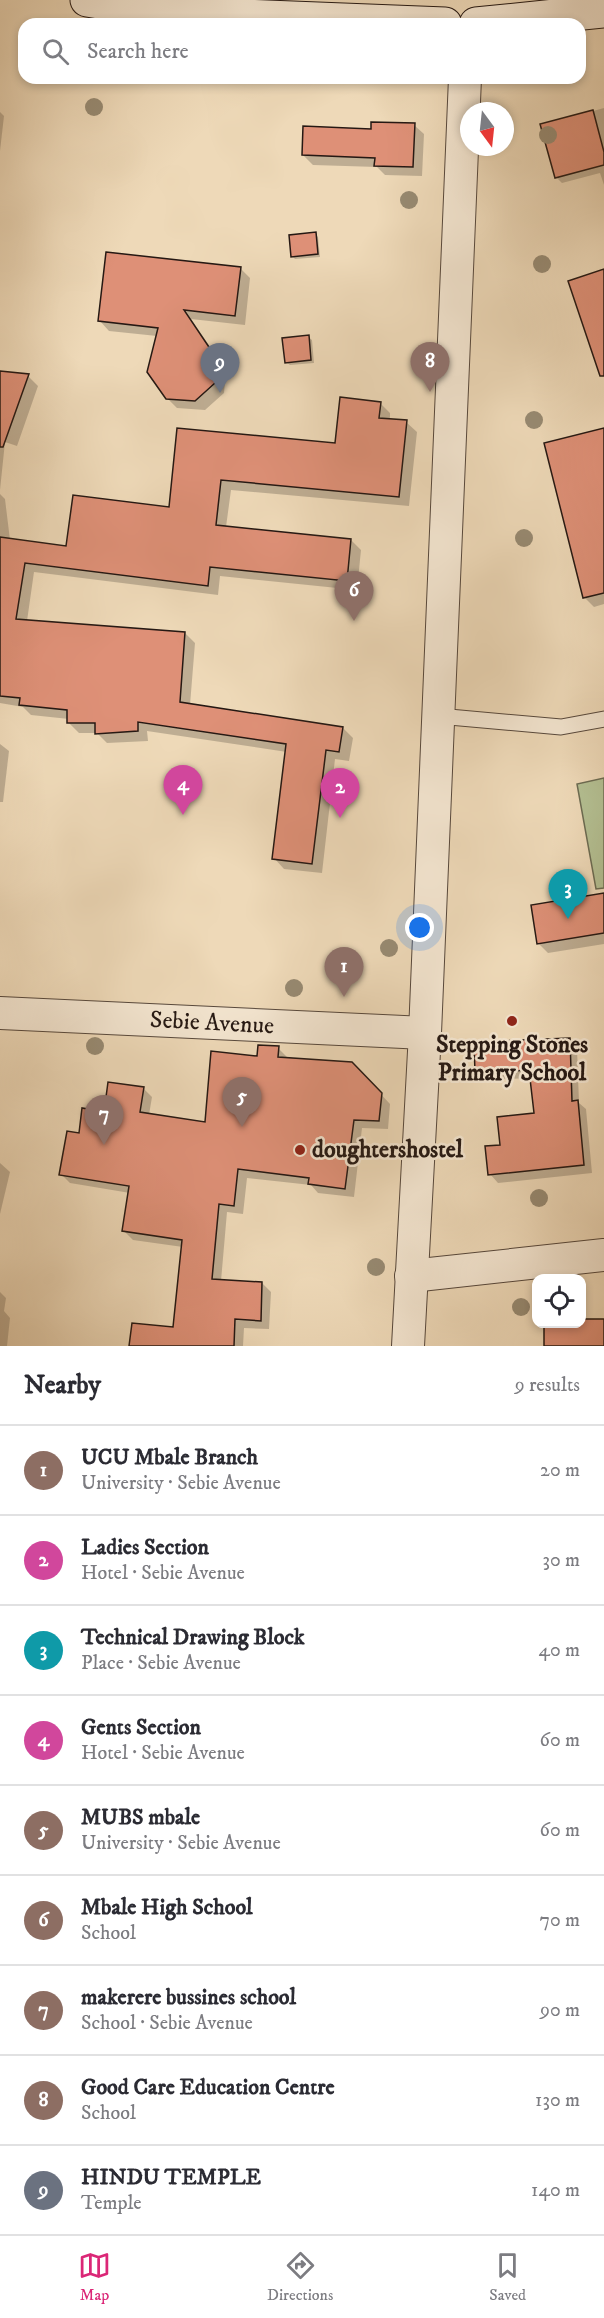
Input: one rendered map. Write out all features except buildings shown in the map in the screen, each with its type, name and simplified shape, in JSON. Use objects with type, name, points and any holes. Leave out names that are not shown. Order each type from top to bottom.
[{"type":"main road","points":[[87,0],[347,18]]},
{"type":"main road","points":[[521,18],[588,9]]},
{"type":"street","points":[[408,1346],[425,1033],[465,84]]},
{"type":"street","name":"Sebie Avenue","points":[[0,1013],[425,1033]]},
{"type":"street","points":[[411,1276],[604,1255]]},
{"type":"lane","points":[[438,716],[561,727],[604,719]]},
{"type":"green space","points":[[604,778],[604,888],[596,889],[577,784]]},
{"type":"place","name":"Good Care Education Centre","points":[[430,392]]},
{"type":"place","name":"HINDU TEMPLE","points":[[220,393]]},
{"type":"place","name":"Mbale High School","points":[[354,621]]},
{"type":"place","name":"Gents Section","points":[[183,815]]},
{"type":"place","name":"Ladies Section","points":[[340,818]]},
{"type":"place","name":"Technical Drawing Block","points":[[568,919]]},
{"type":"place","name":"UCU Mbale Branch","points":[[344,997]]},
{"type":"place","name":"Stepping Stones Primary School","points":[[512,1021]]},
{"type":"place","name":"MUBS mbale","points":[[242,1127]]},
{"type":"place","name":"makerere bussines school","points":[[104,1145]]},
{"type":"place","name":"doughtershostel","points":[[300,1150]]}]
